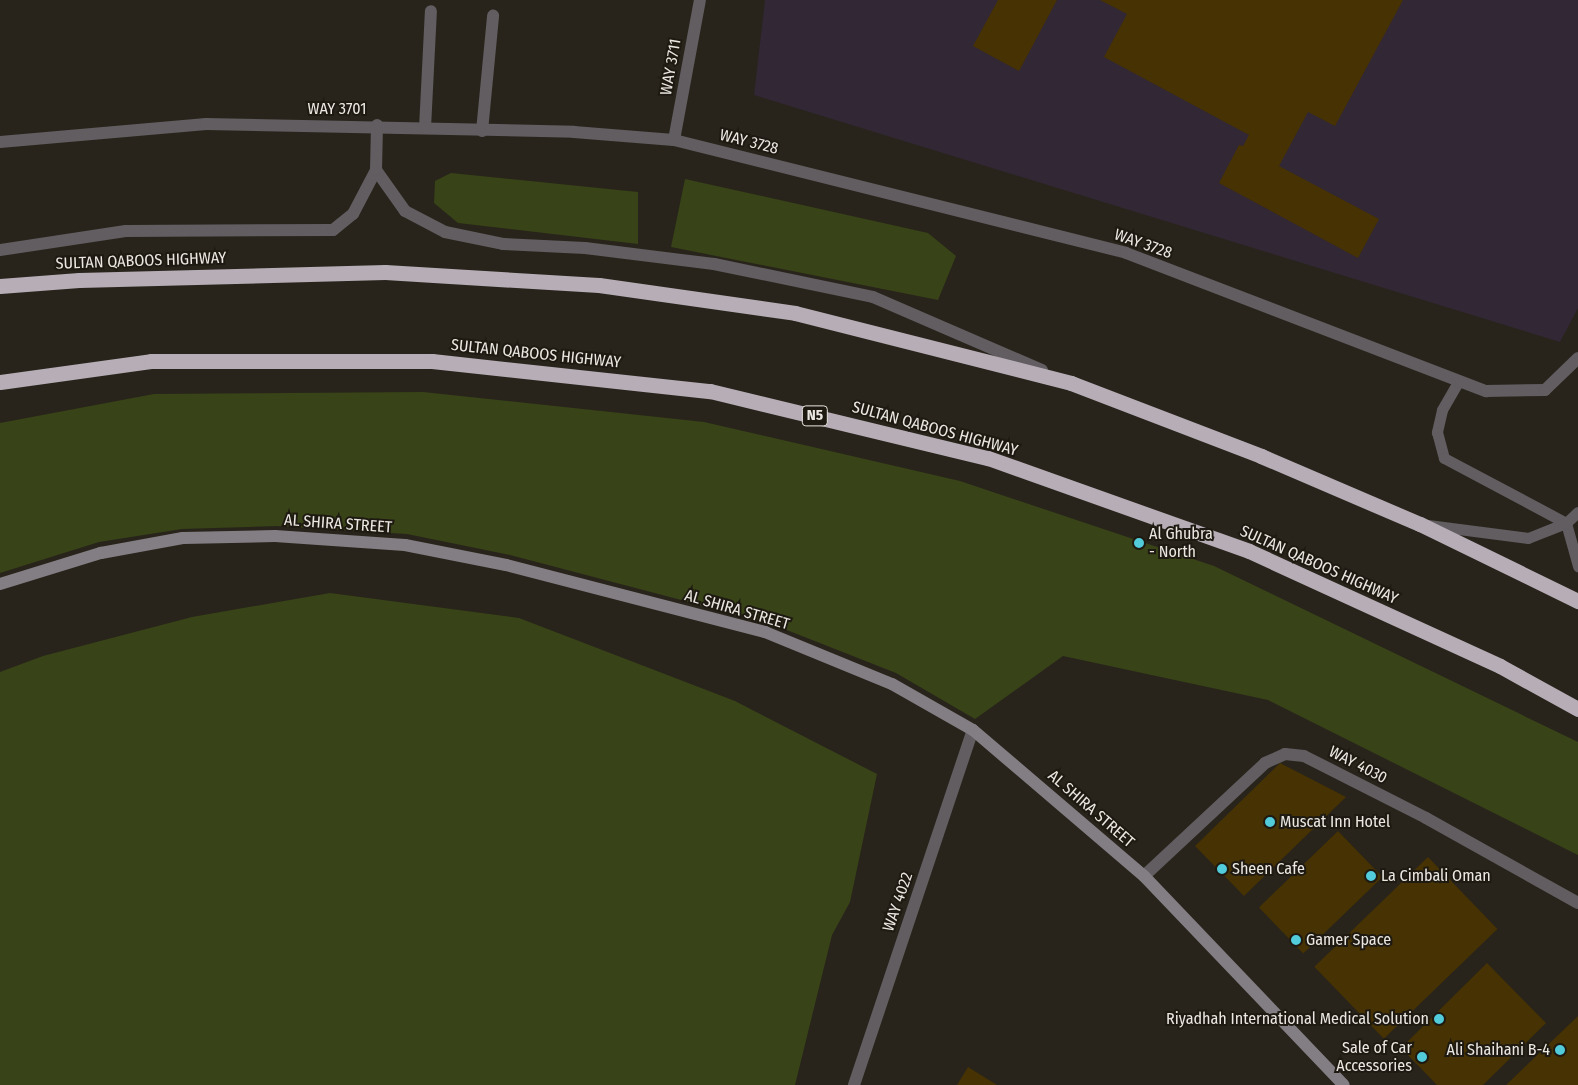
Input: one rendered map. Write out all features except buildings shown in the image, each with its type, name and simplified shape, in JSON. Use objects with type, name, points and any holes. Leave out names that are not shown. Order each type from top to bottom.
[{"type":"highway","name":"SULTAN QABOOS HIGHWAY","points":[[0,286],[89,280],[385,272],[599,286],[795,313],[1071,383],[1261,456],[1420,524],[1578,601]]},
{"type":"highway","name":"SULTAN QABOOS HIGHWAY","points":[[0,382],[151,361],[432,361],[710,391],[988,458],[1249,551],[1500,666],[1578,709]]},
{"type":"street","name":"WAY 3711","points":[[674,140],[700,0]]},
{"type":"street","points":[[425,128],[431,11]]},
{"type":"street","points":[[482,131],[494,16]]},
{"type":"street","name":"WAY 3701","points":[[0,142],[206,124],[378,125],[482,131],[574,132],[674,140]]},
{"type":"street","points":[[0,250],[126,231],[332,230],[353,214],[376,170],[378,125]]},
{"type":"street","name":"WAY 3728","points":[[674,140],[1126,253],[1458,382],[1486,391],[1545,390],[1578,358]]},
{"type":"street","points":[[376,170],[405,211],[444,232],[503,244],[585,248],[714,264],[873,297],[1071,383]]},
{"type":"street","name":"AL SHIRA STREET","points":[[0,584],[101,552],[183,538],[275,536],[405,545],[506,565],[766,632],[892,684],[973,730],[1144,876],[1344,1085]]},
{"type":"street","name":"WAY 4022","points":[[854,1085],[973,730]]},
{"type":"street","name":"WAY 4030","points":[[1144,876],[1265,763],[1285,754],[1304,756],[1426,818],[1578,903]]},
{"type":"lane","points":[[1458,382],[1442,410],[1437,432],[1444,458],[1566,523],[1578,566]]},
{"type":"lane","points":[[1420,524],[1528,538],[1566,523],[1578,512]]},
{"type":"shaded area","points":[[765,0],[1578,0],[1578,308],[1560,342],[754,95]]},
{"type":"green space","points":[[451,173],[638,192],[638,244],[458,223],[434,203],[435,181]]},
{"type":"green space","points":[[685,179],[928,233],[956,256],[938,300],[671,247]]},
{"type":"green space","points":[[423,392],[704,422],[960,481],[1214,566],[1578,742],[1578,855],[1268,700],[1063,656],[975,719],[896,673],[769,623],[510,555],[407,534],[276,526],[182,529],[99,542],[0,573],[0,423],[154,394]]},
{"type":"green space","points":[[330,593],[519,618],[735,701],[877,774],[850,902],[832,935],[795,1085],[0,1085],[0,672],[43,656],[192,617]]},
{"type":"place","name":"Al Ghubra - North","points":[[1139,543]]},
{"type":"place","name":"Muscat Inn Hotel","points":[[1270,822]]},
{"type":"place","name":"Sheen Cafe","points":[[1222,869]]},
{"type":"place","name":"La Cimbali Oman","points":[[1371,876]]},
{"type":"place","name":"Gamer Space","points":[[1296,940]]},
{"type":"place","name":"Riyadhah International Medical Solution","points":[[1439,1019]]},
{"type":"place","name":"Ali Shaihani B-4","points":[[1560,1050]]},
{"type":"place","name":"Sale of Car Accessories","points":[[1422,1057]]}]
